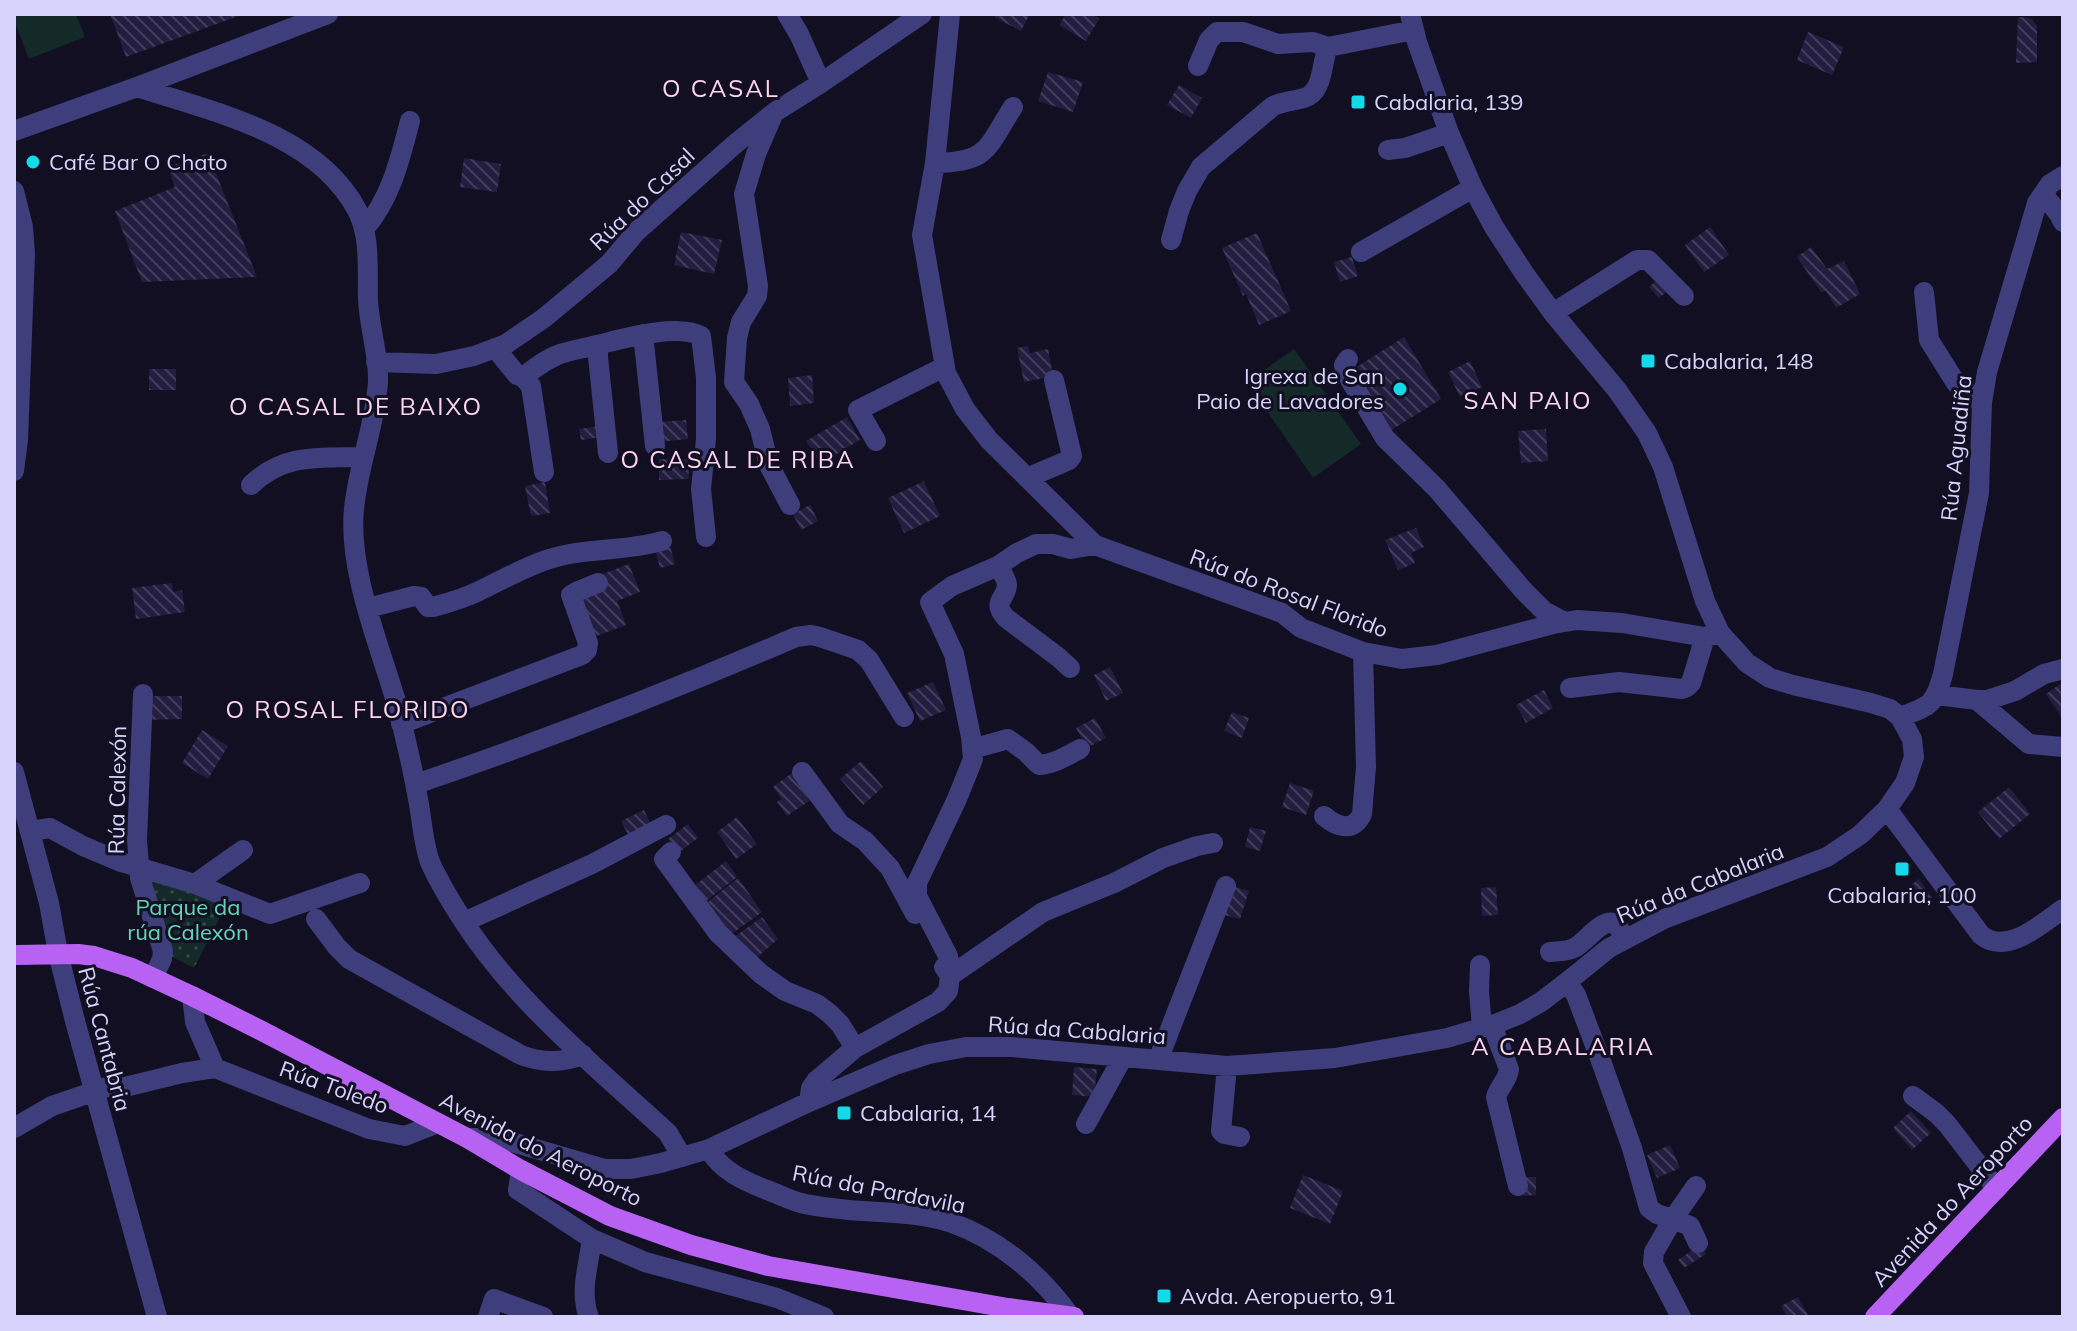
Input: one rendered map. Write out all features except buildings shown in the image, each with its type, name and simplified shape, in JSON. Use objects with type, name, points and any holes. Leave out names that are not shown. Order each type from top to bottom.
[{"type":"main road","name":"Avenida do Aeroporto","points":[[14,955],[58,953],[94,956],[132,968],[467,1138],[610,1216],[691,1245],[768,1266],[1072,1317]]},
{"type":"main road","name":"Avenida do Aeroporto","points":[[1875,1317],[2063,1118]]},
{"type":"street","points":[[14,131],[328,14]]},
{"type":"street","points":[[787,14],[821,83]]},
{"type":"street","name":"Rúa do Casal","points":[[376,362],[436,364],[474,356],[506,344],[544,318],[609,264],[636,232],[775,112],[922,14]]},
{"type":"street","name":"Rúa do Rosal Florido","points":[[950,14],[935,163],[922,235],[944,367],[965,409],[989,440],[1095,545],[1282,613],[1301,628],[1363,652],[1402,659],[1437,655],[1577,620],[1712,635]]},
{"type":"street","points":[[1198,66],[1209,40],[1217,32],[1243,32],[1278,44],[1313,42],[1328,47],[1412,22],[1449,133],[1473,188],[1501,239],[1553,313],[1617,390],[1647,433],[1663,467],[1705,601],[1712,635],[1687,687],[1619,682],[1570,688]]},
{"type":"street","points":[[1171,240],[1187,191],[1201,167],[1273,106],[1312,95],[1318,86],[1328,47]]},
{"type":"street","points":[[137,87],[260,129],[301,149],[341,185],[356,208],[365,228],[369,318],[378,381],[354,509],[356,564],[416,784],[429,860],[442,888],[478,944],[523,998],[668,1133],[682,1157]]},
{"type":"street","points":[[935,163],[959,163],[984,152],[1013,107]]},
{"type":"street","points":[[775,112],[756,154],[744,194],[758,286],[757,296],[741,322],[734,372],[737,389],[749,404],[760,429],[769,465],[790,505]]},
{"type":"street","points":[[365,228],[387,195],[410,121]]},
{"type":"street","points":[[1388,150],[1405,148],[1449,133]]},
{"type":"street","name":"Rúa Aguadiña","points":[[1937,695],[1979,493],[1982,403],[1987,372],[2037,203],[2050,184],[2063,176]]},
{"type":"street","points":[[1361,252],[1473,188]]},
{"type":"street","points":[[14,191],[23,227],[25,254],[18,440],[14,471]]},
{"type":"street","points":[[2043,194],[2063,222]]},
{"type":"street","points":[[1553,313],[1637,260],[1648,260],[1684,296]]},
{"type":"street","points":[[1924,292],[1929,340],[1956,383],[1982,403]]},
{"type":"street","points":[[523,377],[561,353],[643,334],[694,332],[701,336],[706,378],[706,439],[701,489],[706,537]]},
{"type":"street","points":[[643,334],[655,446]]},
{"type":"street","points":[[598,345],[608,453]]},
{"type":"street","points":[[495,348],[517,375],[531,386],[544,472]]},
{"type":"street","points":[[1348,359],[1344,365],[1346,373],[1385,438],[1437,489],[1523,590],[1544,611],[1565,622]]},
{"type":"street","points":[[876,441],[858,410],[944,367]]},
{"type":"street","points":[[1027,478],[1072,456],[1054,380]]},
{"type":"street","points":[[251,485],[263,473],[295,459],[362,457]]},
{"type":"street","points":[[368,608],[414,596],[421,597],[428,607],[433,607],[477,592],[548,559],[662,541]]},
{"type":"street","points":[[809,1102],[811,1088],[816,1081],[855,1048],[938,1002],[948,991],[948,956],[917,896],[917,883],[973,759],[954,654],[930,602],[952,586],[998,566],[1036,544],[1053,544],[1071,549],[1095,545]]},
{"type":"street","points":[[998,566],[1007,582],[1000,600],[1000,611],[1070,668]]},
{"type":"street","points":[[401,724],[582,655],[588,643],[571,595],[598,583]]},
{"type":"street","points":[[416,784],[619,710],[796,637],[811,635],[858,650],[869,660],[904,717]]},
{"type":"street","points":[[1712,635],[1770,678],[1871,703],[1890,709],[1900,717],[1927,707],[1937,695],[1987,700],[2015,691],[2038,676],[2063,669]]},
{"type":"street","points":[[1324,816],[1342,827],[1350,827],[1360,820],[1362,814],[1366,767],[1363,652]]},
{"type":"street","name":"Rúa Calexón","points":[[143,694],[137,840],[140,878],[163,951],[153,978]]},
{"type":"street","points":[[1977,700],[2029,744],[2063,747]]},
{"type":"street","name":"Rúa da Cabalaria","points":[[467,1138],[498,1138],[605,1169],[631,1169],[709,1149],[895,1065],[966,1047],[1012,1047],[1227,1066],[1335,1058],[1447,1038],[1487,1027],[1531,1008],[1625,939],[1664,919],[1827,857],[1860,835],[1887,809],[1905,783],[1914,757],[1912,739],[1900,717]]},
{"type":"street","points":[[972,749],[1008,739],[1042,766],[1080,749]]},
{"type":"street","points":[[802,772],[840,824],[865,841],[890,868],[950,976]]},
{"type":"street","name":"Rúa Cantabria","points":[[15,777],[49,903],[58,953],[93,1092],[157,1317]]},
{"type":"street","points":[[1887,809],[1987,940],[1996,943],[2016,939],[2063,909]]},
{"type":"street","points":[[464,922],[592,864],[666,825]]},
{"type":"street","points":[[30,831],[50,828],[83,846],[139,868],[195,884],[270,914],[360,883]]},
{"type":"street","points":[[950,976],[1043,912],[1114,883],[1163,858],[1213,843]]},
{"type":"street","points":[[195,884],[243,850]]},
{"type":"street","points":[[671,852],[664,859],[718,933],[773,983],[829,1013],[855,1048]]},
{"type":"street","points":[[1158,1060],[1226,886]]},
{"type":"street","points":[[316,919],[349,959],[521,1055],[538,1062],[569,1060],[583,1055]]},
{"type":"street","points":[[1550,952],[1577,947],[1603,924],[1611,922],[1625,939]]},
{"type":"street","points":[[1480,965],[1479,991],[1487,1027],[1509,1069],[1496,1097],[1518,1186]]},
{"type":"street","points":[[1567,982],[1576,995],[1601,1061],[1632,1148],[1649,1208],[1690,1226],[1698,1243]]},
{"type":"street","points":[[14,1128],[52,1106],[110,1086],[117,1089],[215,1068],[195,1022],[192,996]]},
{"type":"street","points":[[1086,1124],[1123,1057]]},
{"type":"street","points":[[1227,1066],[1221,1131],[1240,1137]]},
{"type":"street","name":"Rúa Toledo","points":[[215,1068],[369,1129],[405,1136],[438,1123]]},
{"type":"street","points":[[1913,1096],[1947,1124],[1997,1189]]},
{"type":"street","name":"Rúa da Pardavila","points":[[709,1149],[715,1159],[740,1180],[801,1203],[950,1222],[980,1235],[1043,1282],[1072,1317]]},
{"type":"street","points":[[521,1170],[518,1190],[592,1239],[645,1262],[777,1298],[824,1317]]},
{"type":"street","points":[[1681,1317],[1653,1263],[1654,1252],[1696,1186]]},
{"type":"street","points":[[589,1317],[585,1295],[592,1239]]},
{"type":"street","points":[[488,1317],[494,1299],[543,1317]]},
{"type":"green space","points":[[14,14],[76,14],[85,37],[29,59]]},
{"type":"green space","points":[[1294,349],[1361,444],[1313,478],[1247,382]]},
{"type":"green space","name":"Parque da rúa Calexón","points":[[149,880],[225,902],[194,968],[169,955]]},
{"type":"place","name":"Cabalaria, 139","points":[[1358,102]]},
{"type":"place","name":"Café Bar O Chato","points":[[33,162]]},
{"type":"place","name":"Cabalaria, 148","points":[[1648,361]]},
{"type":"place","name":"Igrexa de San Paio de Lavadores","points":[[1400,389]]},
{"type":"place","name":"Cabalaria, 100","points":[[1902,869]]},
{"type":"place","name":"Cabalaria, 14","points":[[844,1113]]},
{"type":"place","name":"Avda. Aeropuerto, 91","points":[[1164,1296]]},
{"type":"district","name":"O CASAL","points":[[721,88]]},
{"type":"district","name":"SAN PAIO","points":[[1528,400]]},
{"type":"district","name":"O CASAL DE BAIXO","points":[[356,406]]},
{"type":"district","name":"O CASAL DE RIBA","points":[[738,459]]},
{"type":"district","name":"O ROSAL FLORIDO","points":[[348,709]]},
{"type":"district","name":"A CABALARIA","points":[[1563,1046]]}]
